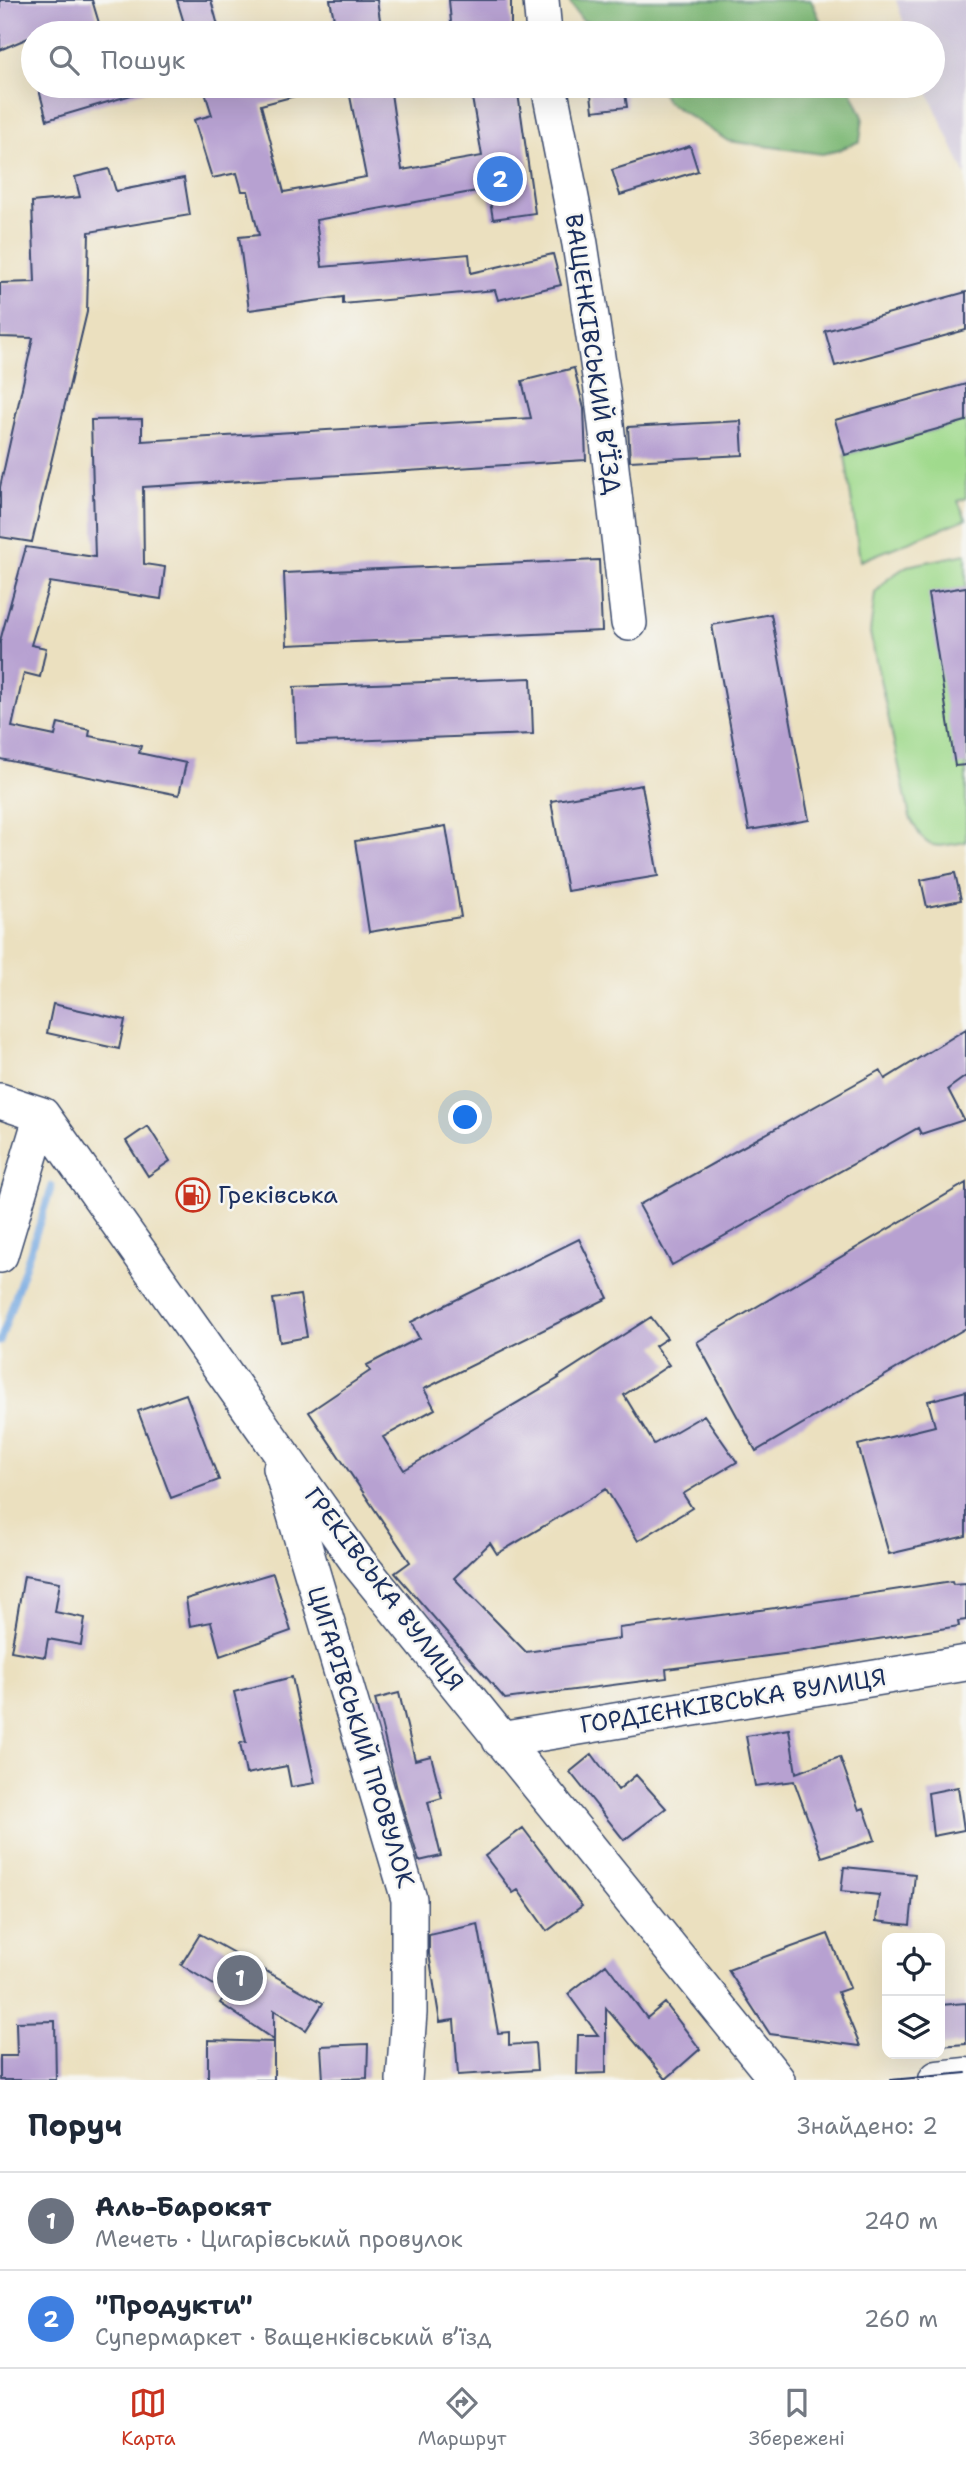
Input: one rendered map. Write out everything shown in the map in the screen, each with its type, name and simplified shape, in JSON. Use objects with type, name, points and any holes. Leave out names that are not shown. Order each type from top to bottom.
[{"type":"main road","points":[[938,2080],[966,2077]]},
{"type":"street","points":[[541,0],[543,21]]},
{"type":"street","name":"ВАЩЕНКІВСЬКИЙ В’ЇЗД","points":[[551,98],[580,244],[602,390],[629,623]]},
{"type":"street","points":[[0,1101],[42,1115],[0,1255]]},
{"type":"street","name":"ГРЕКІВСЬКА ВУЛИЦЯ","points":[[42,1115],[358,1562],[777,2080]]},
{"type":"street","name":"ЦИГАРІВСЬКИЙ ПРОВУЛОК","points":[[273,1441],[409,1899],[409,2013],[404,2080]]},
{"type":"street","name":"ГОРДІЄНКІВСЬКА ВУЛИЦЯ","points":[[500,1740],[966,1663]]},
{"type":"shaded area","points":[[896,0],[966,0],[966,176],[930,98],[945,98],[945,21],[903,21]]},
{"type":"green space","points":[[568,0],[811,0],[821,21],[585,21]]},
{"type":"green space","points":[[664,98],[854,98],[863,117],[860,141],[822,154],[728,141]]},
{"type":"green space","points":[[966,421],[966,498],[958,501],[966,519],[860,561],[845,455]]},
{"type":"green space","points":[[966,554],[966,842],[937,846],[921,836],[910,817],[870,633],[875,593],[889,578],[907,566]]},
{"type":"building","points":[[0,0],[92,0],[98,21],[21,21],[21,41],[0,50]]},
{"type":"building","points":[[177,0],[211,0],[217,21],[183,21]]},
{"type":"building","points":[[330,0],[377,0],[380,21],[334,21]]},
{"type":"building","points":[[449,0],[511,0],[511,21],[451,21]]},
{"type":"building","points":[[41,98],[121,98],[47,120]]},
{"type":"building","points":[[207,98],[287,98],[261,105],[284,192],[366,177],[350,98],[392,98],[402,170],[482,156],[472,98],[519,98],[535,213],[493,219],[488,189],[316,220],[322,267],[469,254],[471,273],[553,254],[561,285],[498,300],[495,290],[343,304],[343,297],[249,310],[239,237],[259,235],[248,191],[242,191],[237,173],[212,178],[194,120],[212,115]]},
{"type":"building","points":[[591,98],[626,98],[627,107],[593,111]]},
{"type":"building","points":[[690,146],[698,171],[620,195],[612,170]]},
{"type":"building","points":[[109,169],[116,191],[184,178],[190,215],[89,232],[87,312],[32,542],[0,537],[0,487],[33,338],[0,337],[0,283],[35,282],[32,202],[80,197],[75,177]]},
{"type":"building","points":[[966,292],[966,330],[835,366],[825,331]]},
{"type":"building","points":[[574,368],[584,409],[586,460],[143,487],[144,564],[165,567],[161,599],[50,582],[31,645],[46,648],[40,677],[24,673],[12,727],[55,736],[58,723],[90,730],[89,736],[141,746],[139,753],[186,763],[179,795],[0,759],[0,641],[26,547],[95,557],[91,420],[142,419],[142,441],[531,418],[522,381]]},
{"type":"building","points":[[966,384],[966,421],[845,455],[835,420]]},
{"type":"building","points":[[741,421],[743,455],[630,461],[628,427]]},
{"type":"building","points":[[599,560],[602,631],[287,645],[284,573]]},
{"type":"building","points":[[966,587],[966,765],[955,766],[928,593]]},
{"type":"building","points":[[771,614],[809,820],[749,830],[712,625]]},
{"type":"building","points":[[531,678],[533,734],[296,743],[294,687]]},
{"type":"building","points":[[642,785],[658,876],[567,891],[551,801]]},
{"type":"building","points":[[446,826],[461,917],[369,932],[355,841]]},
{"type":"building","points":[[955,873],[961,900],[927,907],[921,880]]},
{"type":"building","points":[[53,1004],[125,1020],[119,1049],[47,1033]]},
{"type":"building","points":[[966,1029],[966,1076],[948,1089],[964,1120],[921,1134],[918,1128],[672,1265],[639,1205],[880,1070],[885,1079]]},
{"type":"building","points":[[148,1126],[170,1161],[148,1176],[126,1141]]},
{"type":"building","points":[[966,1183],[966,1328],[756,1451],[697,1342]]},
{"type":"building","points":[[579,1239],[608,1298],[424,1389],[435,1409],[383,1437],[404,1470],[559,1378],[651,1317],[667,1338],[655,1346],[669,1365],[624,1395],[654,1444],[704,1415],[737,1462],[683,1494],[692,1508],[638,1541],[606,1489],[497,1554],[490,1543],[454,1578],[526,1652],[620,1639],[619,1628],[952,1581],[953,1584],[966,1583],[966,1620],[958,1621],[959,1626],[791,1653],[666,1669],[667,1678],[505,1699],[395,1573],[410,1562],[309,1412],[370,1371],[367,1365],[419,1338],[411,1322]]},
{"type":"building","points":[[300,1295],[307,1337],[280,1342],[273,1299]]},
{"type":"building","points":[[966,1391],[966,1536],[889,1554],[858,1445],[935,1426],[928,1401]]},
{"type":"building","points":[[186,1394],[219,1480],[171,1498],[138,1411]]},
{"type":"building","points":[[273,1573],[291,1631],[220,1656],[211,1622],[190,1626],[186,1599]]},
{"type":"building","points":[[24,1576],[60,1582],[55,1612],[85,1618],[81,1645],[48,1639],[45,1657],[11,1651]]},
{"type":"building","points":[[292,1677],[315,1783],[291,1787],[287,1766],[246,1774],[240,1743],[246,1742],[234,1692]]},
{"type":"building","points":[[399,1693],[415,1760],[431,1756],[442,1798],[428,1802],[441,1856],[419,1861],[397,1789],[375,1699]]},
{"type":"building","points":[[789,1729],[796,1773],[840,1757],[859,1810],[864,1808],[875,1840],[822,1857],[794,1781],[755,1786],[746,1736]]},
{"type":"building","points":[[592,1754],[618,1790],[636,1775],[666,1808],[624,1840],[570,1772]]},
{"type":"building","points":[[958,1787],[964,1830],[933,1836],[928,1793]]},
{"type":"building","points":[[523,1828],[582,1906],[547,1931],[518,1890],[513,1893],[485,1856]]},
{"type":"building","points":[[844,1867],[915,1874],[910,1925],[876,1921],[879,1895],[841,1891]]},
{"type":"building","points":[[478,1924],[498,2033],[509,2032],[509,2045],[535,2043],[537,2070],[458,2075],[454,2020],[440,2022],[429,1954],[429,1935]]},
{"type":"building","points":[[200,1934],[323,2003],[306,2030],[274,2010],[274,2040],[220,2003],[227,1993],[181,1965]]},
{"type":"building","points":[[828,1934],[850,1988],[838,1992],[860,2046],[770,2034],[728,1970]]},
{"type":"building","points":[[606,1964],[647,2018],[665,2003],[700,2049],[666,2079],[606,2008],[606,2073],[577,2074],[578,2035],[598,2035],[568,1994]]},
{"type":"building","points":[[966,2003],[966,2044],[945,2046],[945,2005]]},
{"type":"building","points":[[55,2021],[56,2080],[0,2080],[0,2056],[17,2056],[16,2022]]},
{"type":"building","points":[[208,2040],[274,2042],[274,2080],[208,2080]]},
{"type":"building","points":[[368,2044],[367,2078],[323,2080],[321,2046]]},
{"type":"waterway","points":[[0,1342],[52,1186]]},
{"type":"tram line","points":[[891,2080],[966,2073]]},
{"type":"place","name":"\"Продукти\"","points":[[500,179]]},
{"type":"place","name":"Греківська","points":[[193,1195]]},
{"type":"place","name":"Аль-Барокят","points":[[240,1978]]}]
